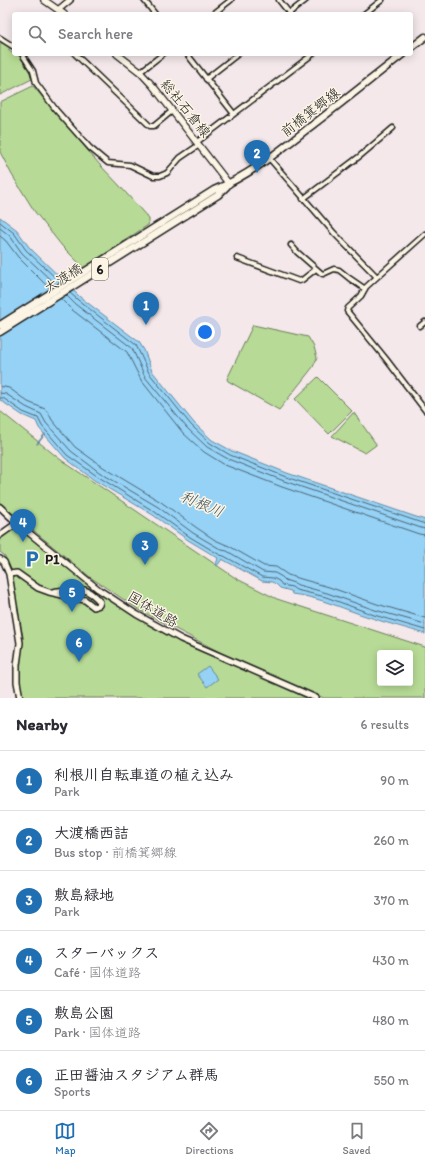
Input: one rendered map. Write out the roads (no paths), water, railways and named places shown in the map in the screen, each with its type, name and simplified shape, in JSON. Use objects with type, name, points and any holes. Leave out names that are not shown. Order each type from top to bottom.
[{"type":"main road","points":[[44,0],[56,12]]},
{"type":"main road","points":[[413,46],[425,37]]},
{"type":"main road","name":"総社石倉線","points":[[120,56],[140,72],[198,143],[229,184]]},
{"type":"main road","name":"前橋箕郷線","points":[[198,203],[218,195],[229,184],[269,158],[400,56]]},
{"type":"main road","name":"大渡橋","points":[[0,325],[198,203]]},
{"type":"main road","name":"大渡橋","points":[[0,332],[198,203]]},
{"type":"street","points":[[56,12],[70,0]]},
{"type":"street","points":[[145,0],[154,12]]},
{"type":"street","points":[[216,12],[231,0]]},
{"type":"street","points":[[279,0],[288,12]]},
{"type":"street","points":[[291,12],[306,0]]},
{"type":"street","points":[[367,12],[382,0]]},
{"type":"street","points":[[0,38],[12,46]]},
{"type":"street","points":[[23,56],[33,71],[36,83],[56,110],[90,148],[108,163],[130,165],[153,176],[160,176],[167,173],[180,158],[198,143],[310,56]]},
{"type":"street","points":[[77,56],[150,126],[156,124],[172,111]]},
{"type":"street","points":[[140,72],[160,56]]},
{"type":"street","points":[[189,56],[234,114]]},
{"type":"street","points":[[206,79],[235,56]]},
{"type":"street","points":[[303,198],[360,156],[393,128]]},
{"type":"street","points":[[269,158],[338,238],[377,277]]},
{"type":"street","points":[[425,234],[377,277],[365,289],[361,296],[347,309],[347,312],[386,359],[425,410]]},
{"type":"street","points":[[291,245],[321,273],[323,274],[334,269],[339,270],[365,289]]},
{"type":"street","points":[[237,258],[300,281],[316,269]]},
{"type":"street","points":[[420,326],[425,322]]},
{"type":"street","name":"国体道路","points":[[0,507],[17,523],[98,589],[136,614],[181,639],[316,698]]},
{"type":"street","points":[[0,535],[17,523]]},
{"type":"street","points":[[0,559],[4,562],[9,574],[20,643],[17,670],[17,682],[20,698]]},
{"type":"street","points":[[9,574],[17,573],[38,588],[49,592],[85,600],[94,607],[99,605],[100,602],[85,590],[52,592]]},
{"type":"water","name":"利根川","points":[[0,217],[17,230],[29,247],[80,297],[139,342],[144,350],[152,371],[194,423],[212,440],[232,451],[287,473],[425,520],[425,634],[313,598],[292,594],[291,591],[280,588],[272,582],[262,581],[222,559],[217,566],[218,558],[188,540],[153,515],[94,480],[65,458],[39,428],[36,421],[22,415],[0,400]]},
{"type":"water","points":[[208,666],[218,679],[207,687],[197,674]]},
{"type":"waterway","points":[[37,444],[45,434]]},
{"type":"place","name":"大渡橋西詰","points":[[257,173]]},
{"type":"place","name":"利根川自転車道の植え込み","points":[[146,325]]},
{"type":"place","name":"スターバックス","points":[[23,542]]},
{"type":"place","name":"P1","points":[[32,559]]},
{"type":"place","name":"敷島緑地","points":[[145,565]]},
{"type":"place","name":"敷島公園","points":[[72,612]]},
{"type":"place","name":"正田醤油スタジアム群馬","points":[[79,662]]}]
